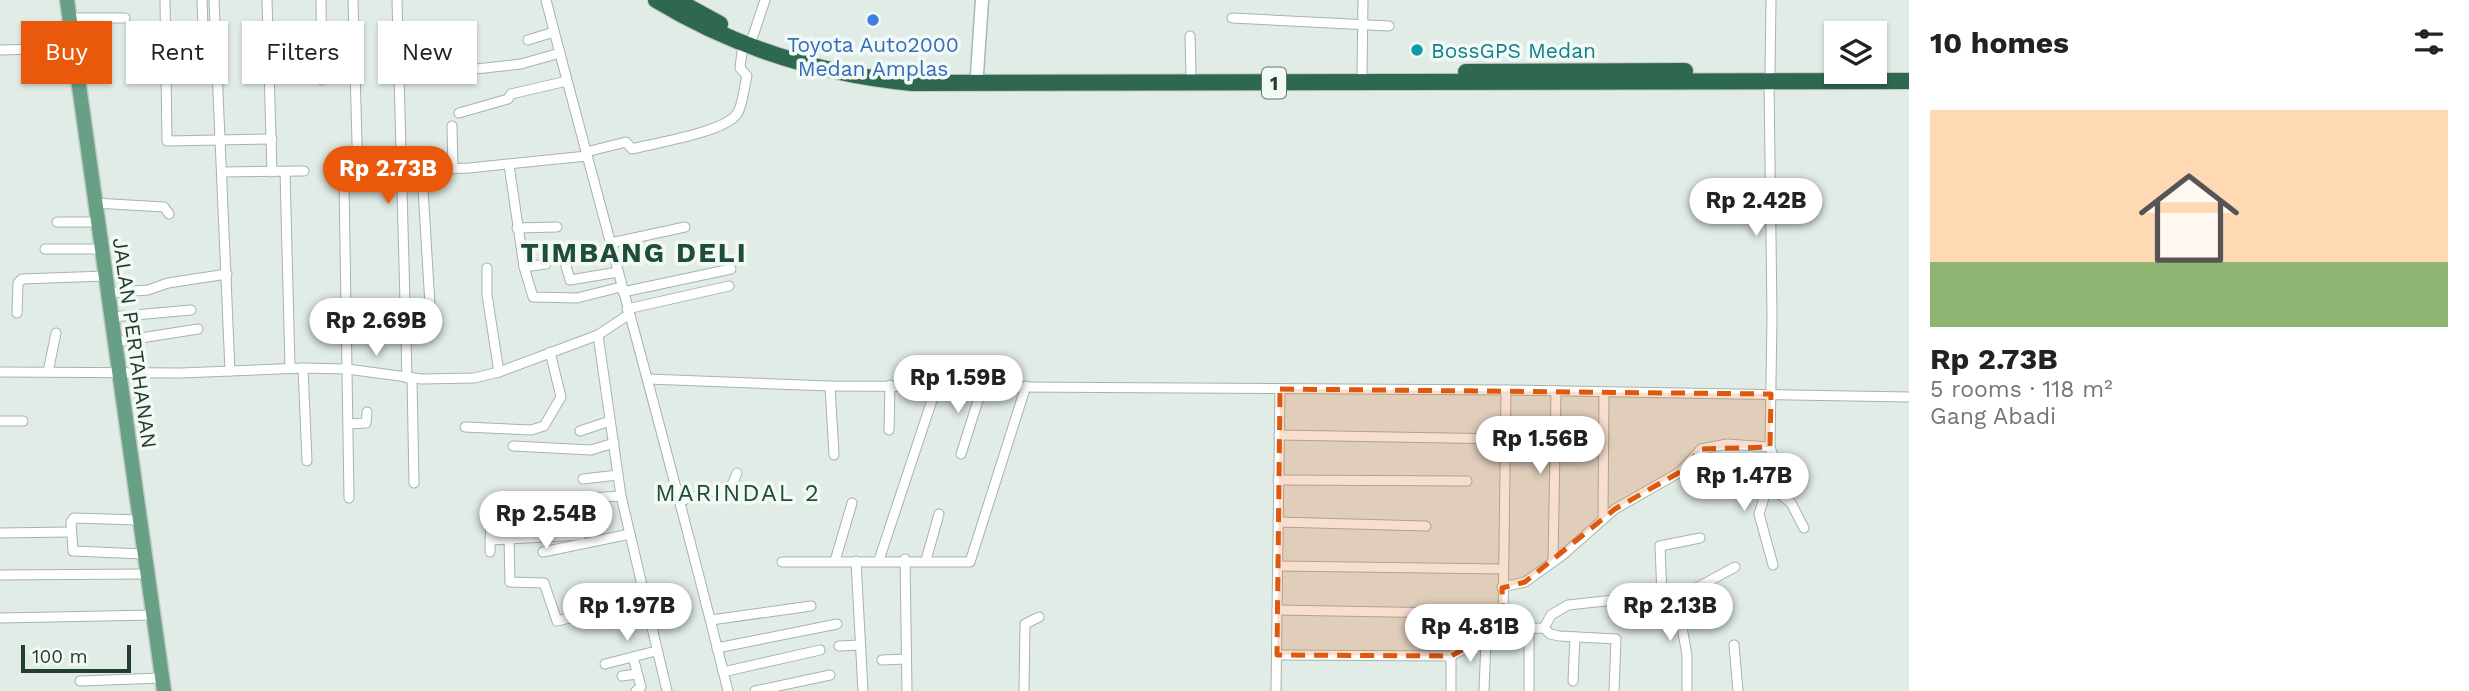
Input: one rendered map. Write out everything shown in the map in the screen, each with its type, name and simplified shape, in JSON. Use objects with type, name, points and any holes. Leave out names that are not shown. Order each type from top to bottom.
[{"type":"highway","name":"1","points":[[656,0],[696,23],[843,75],[927,84],[1769,76],[1824,72]]},
{"type":"highway","name":"1","points":[[676,0],[747,41],[865,69],[977,74],[1769,76],[1909,81]]},
{"type":"highway","points":[[1887,71],[1909,71]]},
{"type":"main road","name":"JALAN PERTAHANAN","points":[[67,0],[70,21]]},
{"type":"main road","name":"JALAN PERTAHANAN","points":[[79,84],[163,685]]},
{"type":"street","points":[[165,0],[166,139],[272,139]]},
{"type":"street","points":[[202,0],[203,21]]},
{"type":"street","points":[[214,0],[230,371]]},
{"type":"street","points":[[267,0],[272,172]]},
{"type":"street","points":[[321,0],[321,21]]},
{"type":"street","points":[[349,498],[344,183],[358,178],[353,0]]},
{"type":"street","points":[[397,0],[405,330],[419,445]]},
{"type":"street","points":[[546,0],[648,379],[728,691]]},
{"type":"street","points":[[373,172],[422,172],[509,165],[587,154],[626,142],[632,149],[720,127],[737,114],[747,76],[740,68],[747,41],[765,0]]},
{"type":"street","points":[[977,74],[982,0]]},
{"type":"street","points":[[1362,73],[1363,0]]},
{"type":"street","points":[[1771,0],[1770,447],[1775,459],[1759,514],[1773,565]]},
{"type":"street","points":[[70,18],[125,18]]},
{"type":"street","points":[[1232,18],[1388,26]]},
{"type":"street","points":[[528,40],[554,32]]},
{"type":"street","points":[[1190,36],[1191,74]]},
{"type":"street","points":[[0,50],[21,49]]},
{"type":"street","points":[[477,69],[521,64],[560,53]]},
{"type":"street","points":[[459,113],[508,99],[511,94],[567,81]]},
{"type":"street","points":[[452,126],[453,169]]},
{"type":"street","points":[[509,165],[524,267],[529,289],[536,298],[577,298],[731,269]]},
{"type":"street","points":[[223,172],[304,171]]},
{"type":"street","points":[[285,172],[290,368]]},
{"type":"street","points":[[405,330],[427,328],[432,322],[422,172]]},
{"type":"street","points":[[94,202],[164,207],[169,214]]},
{"type":"street","points":[[57,222],[97,222]]},
{"type":"street","points":[[517,228],[557,227]]},
{"type":"street","points":[[611,243],[685,227]]},
{"type":"street","points":[[45,249],[100,248]]},
{"type":"street","points":[[564,259],[572,280],[618,271]]},
{"type":"street","points":[[524,267],[546,264]]},
{"type":"street","points":[[487,268],[487,295],[499,372]]},
{"type":"street","points":[[108,293],[148,290],[167,283],[227,274]]},
{"type":"street","points":[[17,313],[18,283],[22,279],[106,276]]},
{"type":"street","points":[[0,372],[118,373],[303,368],[347,369],[412,378],[474,378],[499,372],[598,335],[628,312],[729,286]]},
{"type":"street","points":[[112,317],[191,310]]},
{"type":"street","points":[[115,342],[198,329]]},
{"type":"street","points":[[48,372],[55,333]]},
{"type":"street","points":[[598,335],[621,496],[667,691]]},
{"type":"street","points":[[465,428],[531,430],[544,426],[561,397],[550,352]]},
{"type":"street","points":[[303,368],[307,461]]},
{"type":"street","points":[[412,378],[414,482]]},
{"type":"street","points":[[648,379],[830,386],[1506,390],[1909,397]]},
{"type":"street","points":[[889,430],[890,385]]},
{"type":"street","points":[[961,454],[983,385]]},
{"type":"street","points":[[830,386],[834,455]]},
{"type":"street","points":[[879,560],[937,386]]},
{"type":"street","points":[[782,562],[905,559],[961,564],[972,560],[1026,386]]},
{"type":"street","points":[[1276,691],[1280,389]]},
{"type":"street","points":[[1504,627],[1502,569],[1506,390]]},
{"type":"street","points":[[1553,562],[1556,391]]},
{"type":"street","points":[[1603,519],[1604,393]]},
{"type":"street","points":[[349,424],[366,423],[367,412]]},
{"type":"street","points":[[0,421],[23,421]]},
{"type":"street","points":[[580,431],[610,421]]},
{"type":"street","points":[[1279,435],[1504,439]]},
{"type":"street","points":[[513,446],[595,450],[614,443]]},
{"type":"street","points":[[1502,587],[1518,586],[1553,562],[1615,509],[1680,472],[1696,453],[1707,446],[1770,447]]},
{"type":"street","points":[[680,501],[732,485],[737,473]]},
{"type":"street","points":[[583,479],[618,475]]},
{"type":"street","points":[[1278,480],[1467,481]]},
{"type":"street","points":[[1768,485],[1791,503],[1804,528]]},
{"type":"street","points":[[490,552],[491,504],[621,496]]},
{"type":"street","points":[[835,561],[852,503]]},
{"type":"street","points":[[926,560],[939,514]]},
{"type":"street","points":[[139,520],[74,518],[71,532],[74,553],[144,554]]},
{"type":"street","points":[[1278,522],[1426,526]]},
{"type":"street","points":[[0,533],[71,532]]},
{"type":"street","points":[[543,552],[630,534]]},
{"type":"street","points":[[490,540],[581,535]]},
{"type":"street","points":[[558,536],[561,550]]},
{"type":"street","points":[[1662,596],[1658,554],[1660,546],[1700,538]]},
{"type":"street","points":[[509,539],[510,582],[544,583],[557,621],[645,600]]},
{"type":"street","points":[[905,559],[907,691]]},
{"type":"street","points":[[856,561],[863,691]]},
{"type":"street","points":[[1278,566],[1502,569]]},
{"type":"street","points":[[1544,628],[1551,615],[1568,605],[1689,592],[1735,567]]},
{"type":"street","points":[[0,575],[146,575]]},
{"type":"street","points":[[1676,594],[1687,655],[1686,691]]},
{"type":"street","points":[[711,620],[811,606]]},
{"type":"street","points":[[1277,610],[1503,614]]},
{"type":"street","points":[[0,618],[154,615]]},
{"type":"street","points":[[1024,691],[1025,624],[1039,617]]},
{"type":"street","points":[[717,648],[837,624]]},
{"type":"street","points":[[1277,654],[1451,656],[1504,627],[1544,628],[1553,635],[1617,640],[1614,691]]},
{"type":"street","points":[[1529,629],[1529,691]]},
{"type":"street","points":[[1573,681],[1575,637]]},
{"type":"street","points":[[1484,691],[1486,638]]},
{"type":"street","points":[[839,646],[860,645]]},
{"type":"street","points":[[1734,645],[1738,691]]},
{"type":"street","points":[[723,672],[820,650]]},
{"type":"street","points":[[605,664],[656,651]]},
{"type":"street","points":[[1451,656],[1451,691]]},
{"type":"street","points":[[634,657],[641,688],[636,691]]},
{"type":"street","points":[[882,660],[906,659]]},
{"type":"street","points":[[622,676],[638,674]]},
{"type":"street","points":[[755,691],[830,674]]},
{"type":"street","points":[[80,681],[163,685]]},
{"type":"highlighted area","points":[[1280,389],[1771,394],[1770,447],[1701,449],[1680,472],[1615,509],[1525,582],[1502,588],[1504,627],[1451,656],[1277,655]]},
{"type":"place","name":"Toyota Auto2000 Medan Amplas","points":[[873,20]]},
{"type":"place","name":"BossGPS Medan","points":[[1417,50]]},
{"type":"district","name":"TIMBANG DELI","points":[[634,252]]},
{"type":"district","name":"MARINDAL 2","points":[[738,493]]}]
